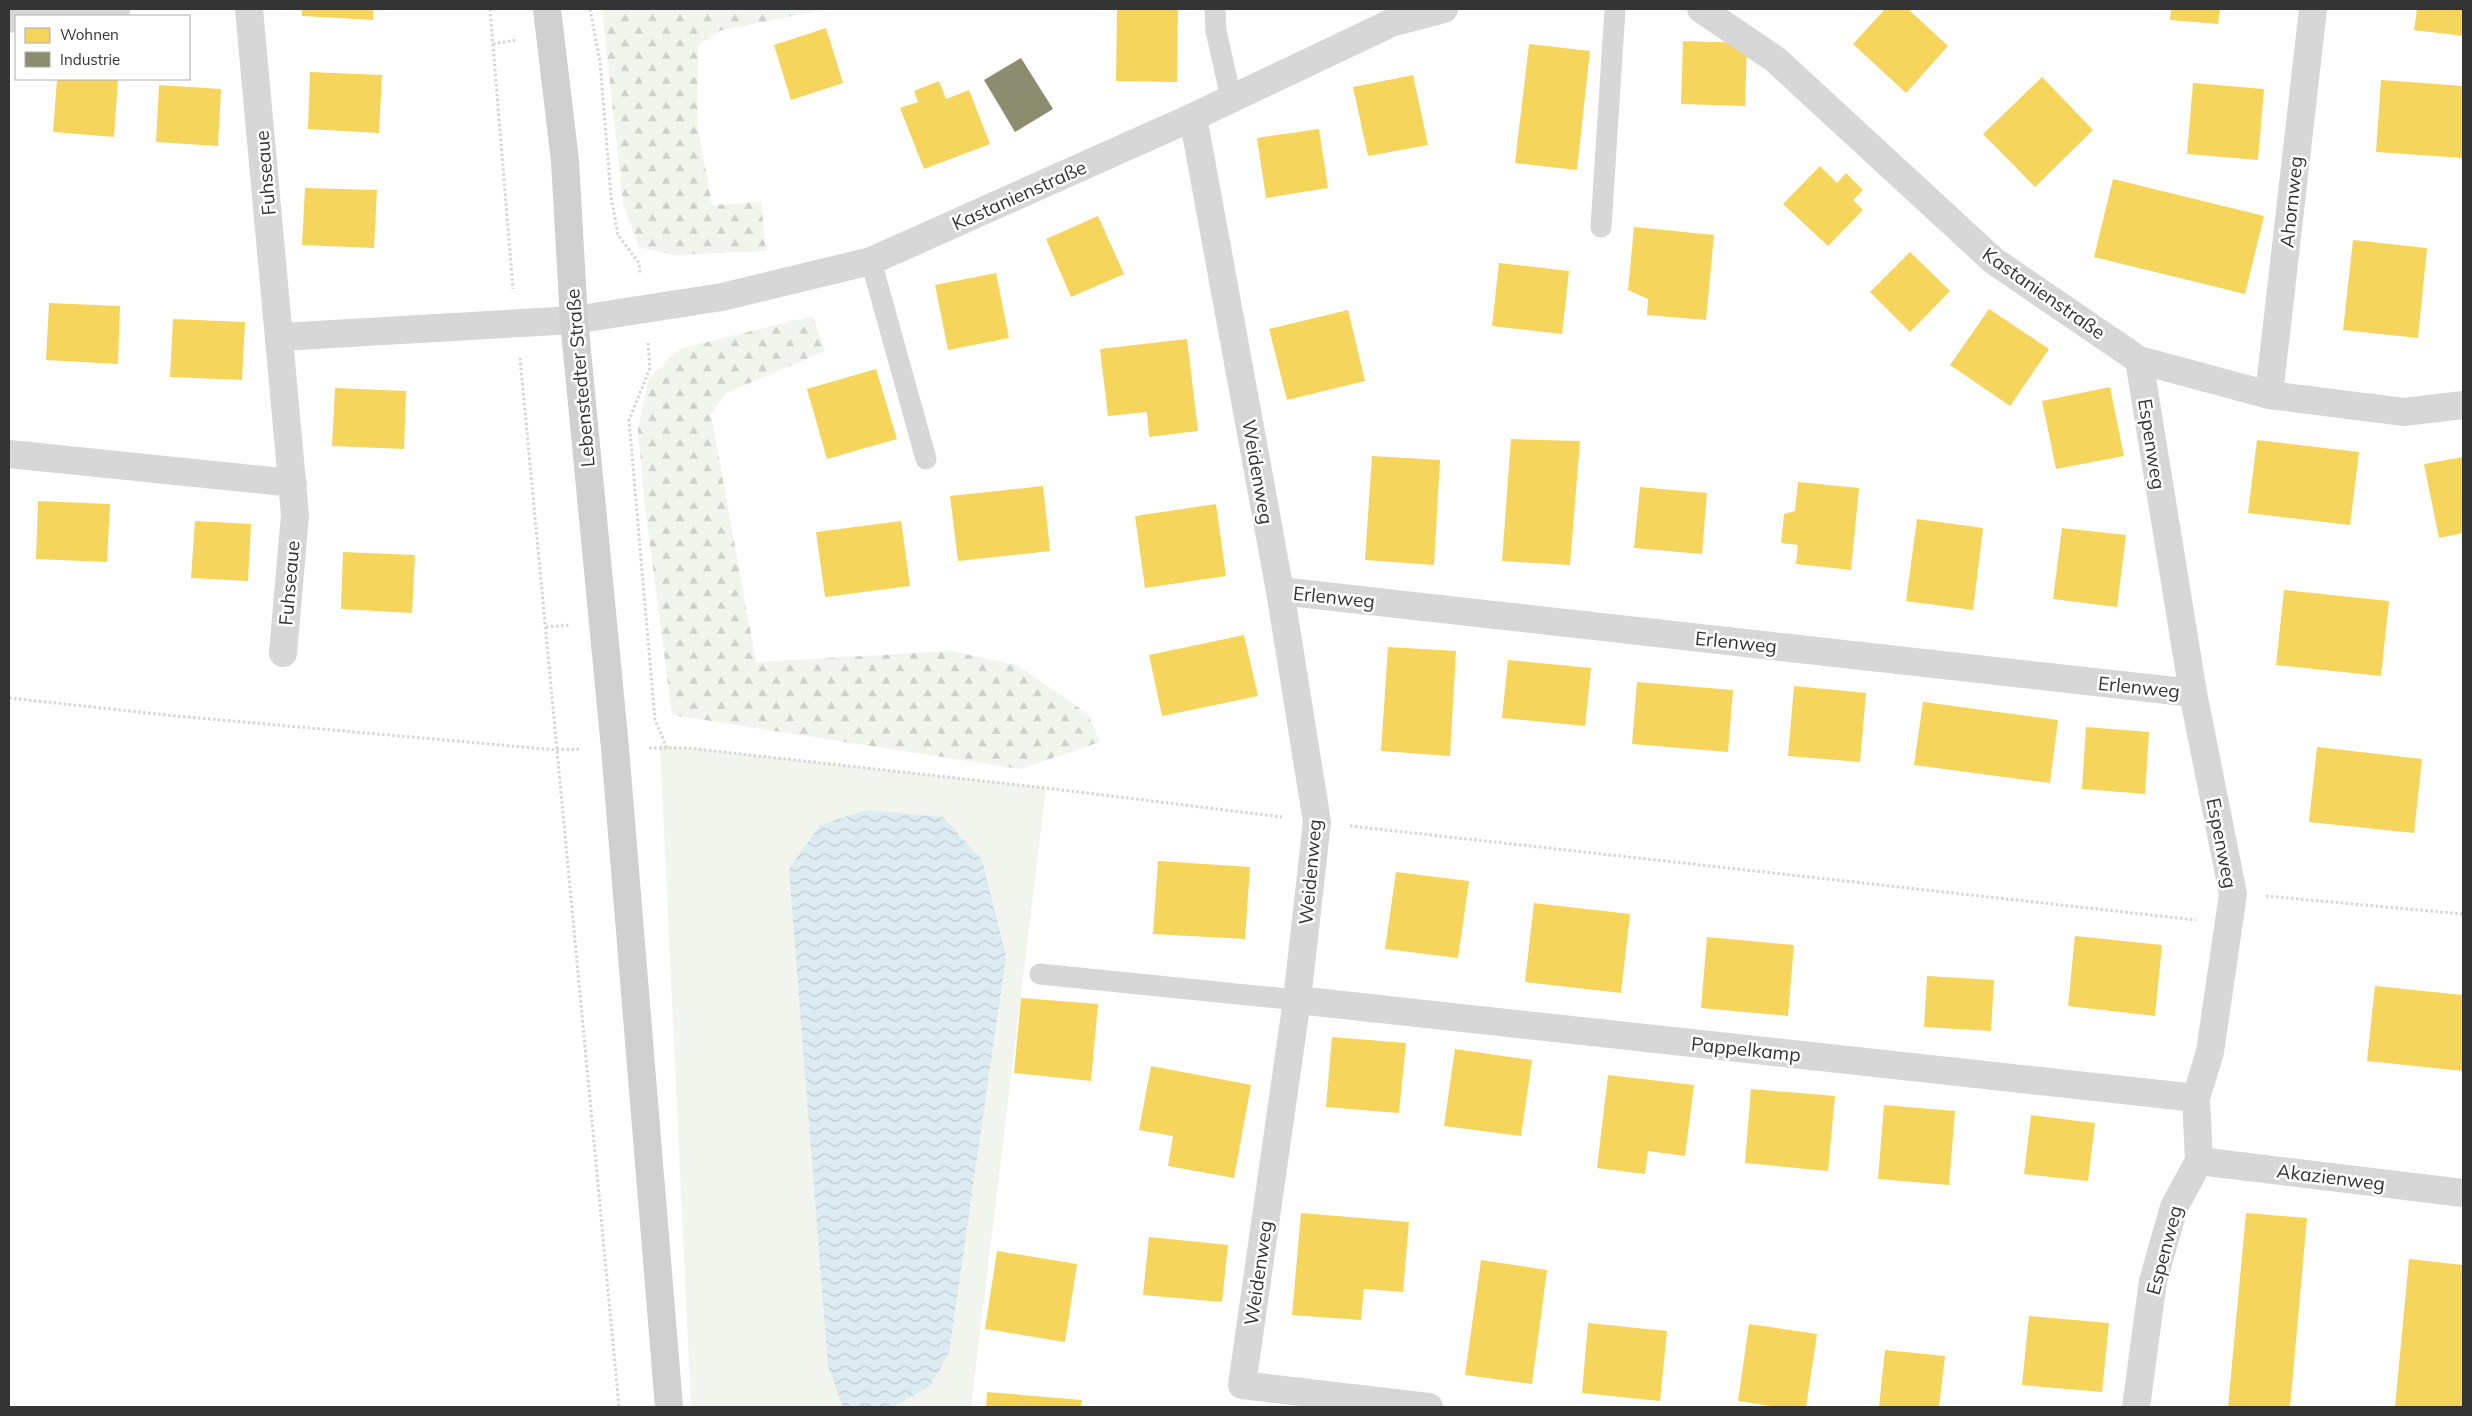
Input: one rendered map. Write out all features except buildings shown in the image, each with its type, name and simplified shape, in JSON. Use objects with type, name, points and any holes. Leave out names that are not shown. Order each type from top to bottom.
[{"type":"street","points":[[47,15],[116,9]]},
{"type":"street","name":"Fuhseaue","points":[[250,9],[296,515],[283,653]]},
{"type":"street","name":"Lebenstedter Straße","points":[[547,9],[565,161],[574,320],[616,748],[669,1407]]},
{"type":"street","name":"Kastanienstraße","points":[[574,320],[722,298],[870,261],[1193,117],[1392,23],[1444,9]]},
{"type":"street","name":"Kastanienstraße","points":[[1701,9],[1776,60],[1994,261],[2139,360],[2269,395],[2404,412],[2463,405]]},
{"type":"street","name":"Ahornweg","points":[[2269,395],[2313,9]]},
{"type":"street","name":"Weidenweg","points":[[1193,117],[1280,591],[1317,822],[1297,1000],[1242,1385],[1429,1407]]},
{"type":"street","points":[[280,337],[574,320]]},
{"type":"street","name":"Espenweg","points":[[2136,1407],[2152,1282],[2174,1207],[2199,1161],[2196,1098],[2210,1052],[2233,894],[2193,693],[2139,360]]},
{"type":"street","points":[[9,454],[293,483]]},
{"type":"street","name":"Erlenweg","points":[[1280,591],[2193,693]]},
{"type":"street","name":"Pappelkamp","points":[[1297,1000],[2196,1098]]},
{"type":"street","name":"Akazienweg","points":[[2199,1161],[2463,1193]]},
{"type":"lane","points":[[1215,9],[1216,31],[1231,98]]},
{"type":"lane","points":[[1601,226],[1615,9]]},
{"type":"lane","points":[[870,261],[926,459]]},
{"type":"lane","points":[[1040,974],[1297,1000]]},
{"type":"path","points":[[646,618],[655,720],[667,748]]},
{"type":"path","points":[[546,627],[619,1407]]},
{"type":"path","points":[[9,698],[176,716],[557,750],[687,748],[1026,786],[1317,822],[2229,924]]},
{"type":"path","points":[[2233,894],[2463,914]]},
{"type":"green space","points":[[602,9],[826,9],[719,31],[698,46],[697,122],[712,205],[761,202],[766,251],[675,255],[639,247],[623,203]]},
{"type":"green space","points":[[813,316],[825,351],[726,393],[711,414],[756,662],[950,651],[1017,665],[1088,714],[1100,742],[1020,769],[672,715],[644,498],[638,429],[648,380],[679,349]]},
{"type":"green space","points":[[660,745],[1046,788],[971,1407],[691,1407]]},
{"type":"water","points":[[865,810],[943,817],[982,860],[1006,956],[949,1353],[930,1386],[893,1407],[843,1407],[828,1366],[789,869],[819,826]]}]
